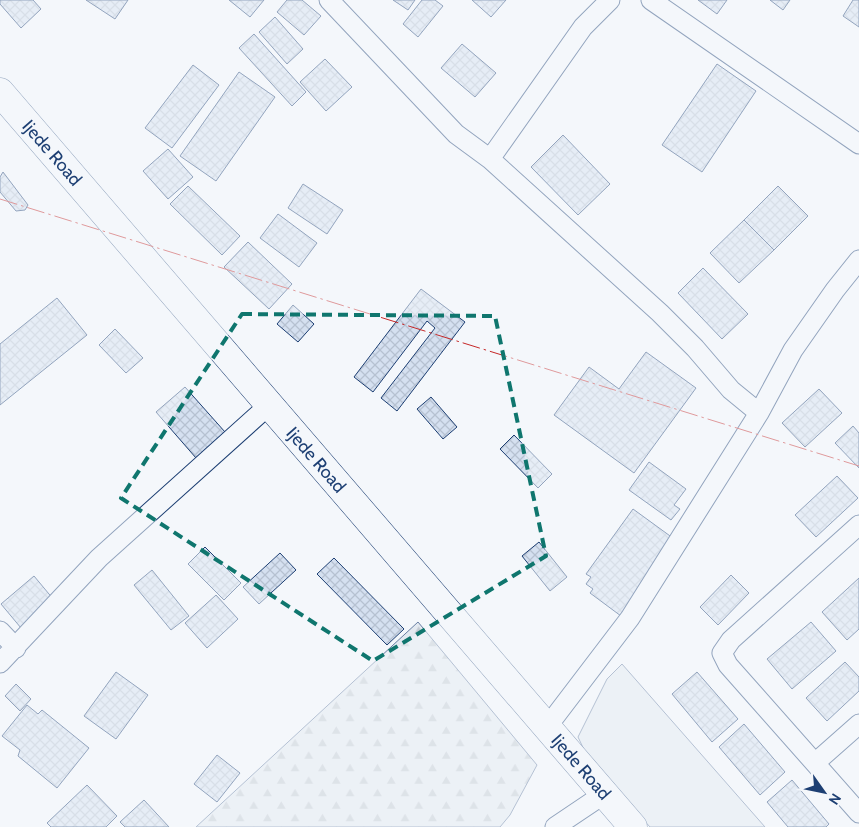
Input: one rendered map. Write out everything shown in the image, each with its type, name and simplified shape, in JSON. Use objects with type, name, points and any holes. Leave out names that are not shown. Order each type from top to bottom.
[{"type":"main road","name":"Ijede Road","points":[[0,92],[268,406],[632,827]]},
{"type":"street","points":[[329,0],[456,134],[490,159],[660,314],[696,348],[731,390],[759,412]]},
{"type":"street","points":[[490,159],[582,27],[610,0]]},
{"type":"street","points":[[651,0],[859,144]]},
{"type":"street","points":[[547,727],[630,618],[759,412],[793,350],[835,290],[859,260]]},
{"type":"street","points":[[0,663],[99,558],[268,406]]},
{"type":"street","points":[[859,525],[731,640],[722,653],[728,665],[816,762],[859,813]]},
{"type":"street","points":[[0,632],[16,648]]},
{"type":"street","points":[[816,762],[859,724]]},
{"type":"street","points":[[556,827],[604,794]]},
{"type":"highlighted area","points":[[242,314],[495,316],[546,556],[373,661],[121,498]]},
{"type":"green space","points":[[418,622],[537,765],[510,815],[500,827],[196,827]]},
{"type":"green space","points":[[622,664],[765,827],[650,827],[588,758],[578,737],[607,679]]},
{"type":"building","points":[[0,0],[33,0],[41,9],[21,28],[0,4]]},
{"type":"building","points":[[86,0],[128,0],[115,19]]},
{"type":"building","points":[[229,0],[264,0],[250,17]]},
{"type":"building","points":[[287,0],[302,0],[321,16],[304,35],[277,12]]},
{"type":"building","points":[[393,0],[415,0],[408,10]]},
{"type":"building","points":[[422,0],[435,0],[443,6],[418,37],[403,24]]},
{"type":"building","points":[[472,0],[506,0],[491,17]]},
{"type":"building","points":[[698,0],[727,0],[717,14]]},
{"type":"building","points":[[770,0],[790,0],[783,10]]},
{"type":"building","points":[[853,0],[859,0],[859,27],[843,16]]},
{"type":"building","points":[[275,17],[303,49],[287,64],[259,32]]},
{"type":"building","points":[[254,34],[306,92],[292,106],[239,48]]},
{"type":"building","points":[[462,44],[496,73],[475,97],[441,68]]},
{"type":"building","points":[[325,59],[352,87],[326,111],[300,82]]},
{"type":"building","points":[[717,64],[756,91],[702,172],[662,145]]},
{"type":"building","points":[[193,65],[219,85],[172,148],[145,128]]},
{"type":"building","points":[[239,72],[275,97],[216,181],[180,156]]},
{"type":"building","points":[[563,135],[610,184],[578,215],[531,167]]},
{"type":"building","points":[[168,149],[193,177],[168,199],[143,171]]},
{"type":"building","points":[[3,172],[28,205],[25,210],[16,211],[0,192],[0,177]]},
{"type":"building","points":[[303,184],[343,210],[327,234],[288,208]]},
{"type":"building","points":[[188,186],[240,236],[222,255],[170,204]]},
{"type":"building","points":[[778,186],[808,216],[774,250],[744,220]]},
{"type":"building","points":[[278,214],[317,243],[299,267],[260,238]]},
{"type":"building","points":[[744,220],[774,250],[739,283],[710,253]]},
{"type":"building","points":[[248,242],[292,284],[269,309],[224,267]]},
{"type":"building","points":[[703,268],[748,314],[722,339],[678,293]]},
{"type":"building","points":[[421,289],[465,322],[397,411],[381,398],[435,328],[427,321],[373,392],[354,377]]},
{"type":"building","points":[[57,298],[87,335],[0,405],[0,344]]},
{"type":"building","points":[[293,305],[314,324],[298,342],[277,324]]},
{"type":"building","points":[[115,329],[143,358],[126,373],[99,345]]},
{"type":"building","points":[[646,352],[696,388],[634,473],[554,415],[589,367],[619,389]]},
{"type":"building","points":[[185,387],[225,432],[196,458],[156,412]]},
{"type":"building","points":[[819,389],[842,413],[805,447],[782,423]]},
{"type":"building","points":[[431,397],[457,427],[443,439],[417,409]]},
{"type":"building","points":[[853,426],[859,433],[859,468],[835,443]]},
{"type":"building","points":[[514,435],[552,474],[538,488],[500,449]]},
{"type":"building","points":[[649,462],[686,489],[674,505],[680,509],[671,520],[629,490]]},
{"type":"building","points":[[837,476],[858,498],[816,537],[795,515]]},
{"type":"building","points":[[633,509],[677,541],[621,616],[590,593],[593,589],[586,584],[591,577],[586,574]]},
{"type":"building","points":[[539,542],[567,577],[550,591],[522,556]]},
{"type":"building","points":[[205,547],[241,583],[224,600],[188,564]]},
{"type":"building","points":[[280,553],[296,570],[259,604],[243,587]]},
{"type":"building","points":[[334,558],[404,629],[387,645],[317,574]]},
{"type":"building","points":[[152,570],[189,616],[171,630],[134,585]]},
{"type":"building","points":[[731,575],[749,593],[718,625],[700,607]]},
{"type":"building","points":[[34,576],[54,600],[21,628],[1,604]]},
{"type":"building","points":[[859,578],[859,629],[847,640],[822,612]]},
{"type":"building","points":[[216,595],[238,619],[207,648],[185,623]]},
{"type":"building","points":[[811,622],[836,651],[792,689],[767,659]]},
{"type":"building","points":[[845,662],[859,677],[859,691],[827,721],[806,698]]},
{"type":"building","points":[[116,672],[148,695],[116,739],[84,716]]},
{"type":"building","points":[[697,672],[738,719],[712,742],[672,694]]},
{"type":"building","points":[[16,684],[31,699],[20,711],[5,696]]},
{"type":"building","points":[[27,705],[38,714],[42,710],[89,748],[57,788],[18,756],[20,750],[2,736]]},
{"type":"building","points":[[744,724],[785,772],[760,795],[719,747]]},
{"type":"building","points":[[217,755],[240,773],[217,802],[194,784]]},
{"type":"building","points":[[792,780],[829,824],[826,827],[788,827],[767,802]]},
{"type":"building","points":[[87,785],[117,816],[106,827],[51,827],[47,823]]},
{"type":"building","points":[[144,800],[169,827],[125,827],[120,822]]},
{"type":"power","points":[[0,199],[859,466]]}]
